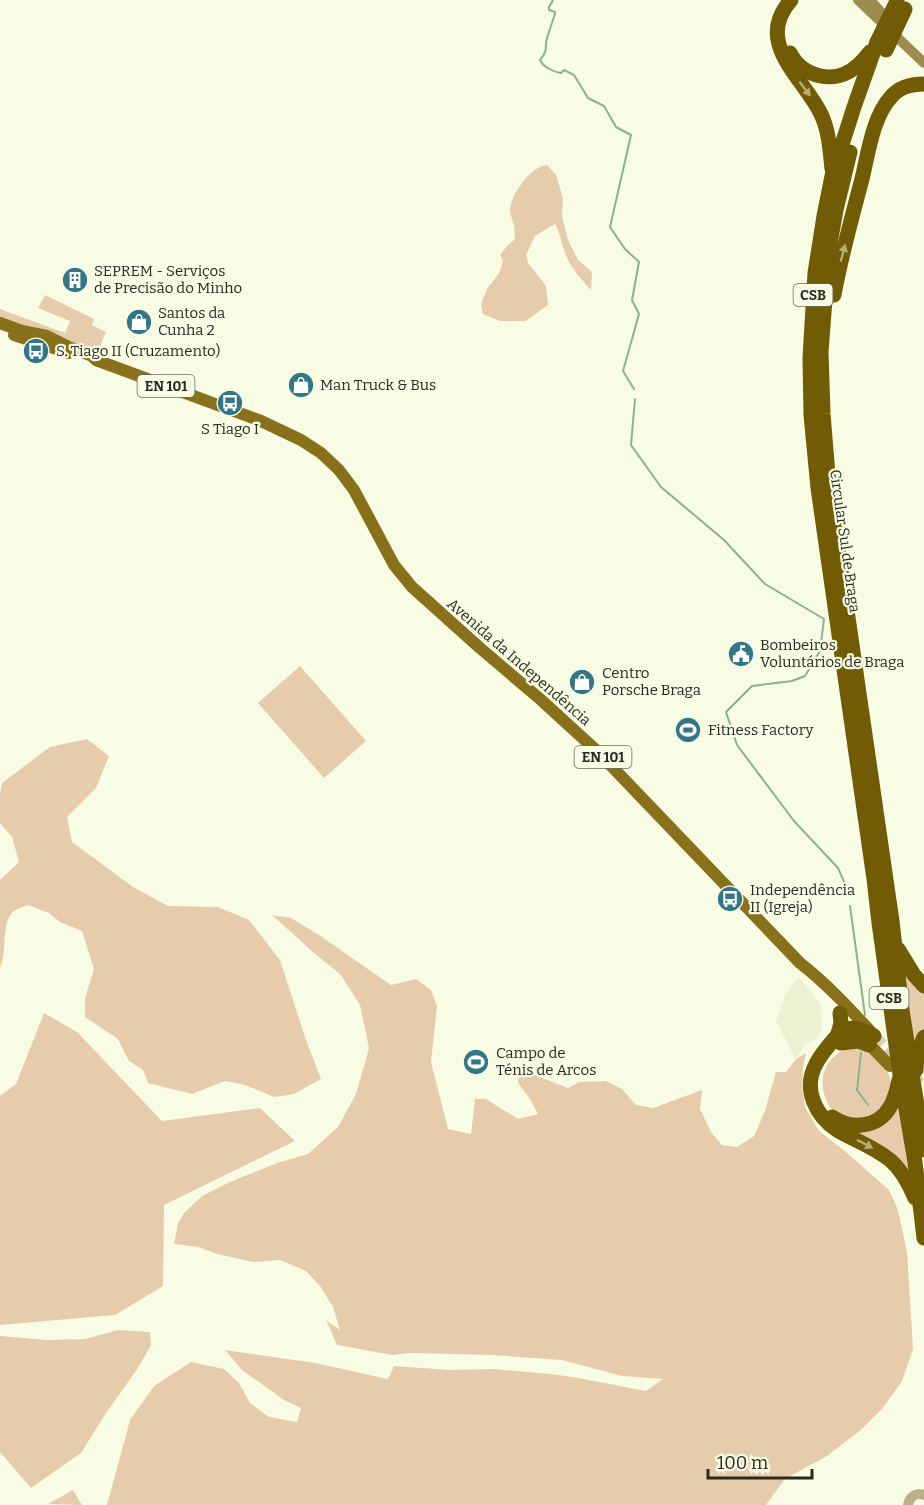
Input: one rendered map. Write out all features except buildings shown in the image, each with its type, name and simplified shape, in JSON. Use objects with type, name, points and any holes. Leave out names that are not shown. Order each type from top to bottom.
[{"type":"highway","points":[[791,0],[779,20],[778,40],[784,59],[822,115],[829,138],[832,176]]},
{"type":"highway","points":[[800,0],[788,16],[785,25],[785,42],[797,64],[810,73],[827,77],[843,75],[882,46]]},
{"type":"highway","name":"Circular Sul de Braga","points":[[902,3],[854,107],[832,176],[820,235],[810,358],[817,415],[822,517],[874,879],[885,922],[895,1070],[915,1162],[924,1238]]},
{"type":"highway","name":"Circular Sul de Braga","points":[[817,415],[831,238],[849,155],[882,46]]},
{"type":"highway","points":[[817,415],[827,404],[827,350],[839,267],[878,118],[898,90],[906,86],[924,84]]},
{"type":"highway","name":"Circular Sul de Braga","points":[[885,922],[894,940],[902,1010],[921,1087],[924,1150]]},
{"type":"highway","points":[[894,940],[908,967],[924,986]]},
{"type":"highway","points":[[872,1040],[850,1018],[841,1023],[839,1040],[821,1069],[817,1085],[819,1098],[829,1114],[838,1121],[857,1126],[879,1119],[892,1104],[895,1070]]},
{"type":"highway","points":[[921,1087],[917,1055],[924,1037]]},
{"type":"highway","points":[[872,1040],[839,1040],[821,1056],[813,1071],[811,1094],[822,1117],[835,1128],[873,1148],[896,1166],[910,1185],[920,1209]]},
{"type":"main road","points":[[858,0],[924,63]]},
{"type":"main road","points":[[870,0],[924,54]]},
{"type":"main road","name":"EN 101","points":[[0,323],[22,331],[47,336],[92,356],[96,360]]},
{"type":"main road","name":"EN 101","points":[[0,330],[96,360]]},
{"type":"main road","name":"Avenida da Independência","points":[[96,360],[261,421],[301,440],[321,453],[339,470],[354,490],[394,565],[412,587],[597,751],[850,1018]]},
{"type":"main road","points":[[872,1040],[895,1070]]},
{"type":"street","points":[[908,1505],[911,1498],[923,1493]]},
{"type":"shaded area","points":[[547,165],[556,175],[563,198],[562,216],[568,240],[578,260],[592,272],[591,290],[569,262],[555,224],[535,236],[526,255],[528,263],[546,286],[548,305],[526,321],[500,321],[483,314],[481,304],[487,289],[499,273],[503,261],[500,255],[515,239],[510,213],[511,204],[522,182],[534,170]]},
{"type":"shaded area","points":[[45,295],[94,319],[92,325],[106,332],[97,354],[45,330],[0,319],[0,309],[65,333],[70,321],[38,308]]},
{"type":"shaded area","points":[[300,666],[366,741],[324,778],[258,703]]},
{"type":"shaded area","points":[[87,739],[109,756],[96,788],[67,817],[72,842],[133,887],[168,906],[218,907],[249,920],[280,960],[321,1079],[294,1094],[274,1097],[245,1085],[225,1081],[192,1094],[148,1083],[143,1070],[129,1061],[118,1039],[85,1017],[85,998],[94,969],[82,931],[60,922],[49,913],[28,905],[16,910],[10,916],[0,968],[0,880],[19,862],[12,837],[0,823],[2,783],[50,747]]},
{"type":"shaded area","points":[[272,915],[291,918],[391,985],[416,979],[431,990],[437,1006],[431,1062],[448,1129],[471,1134],[475,1099],[486,1099],[518,1119],[538,1114],[518,1083],[519,1074],[529,1073],[568,1088],[579,1082],[606,1081],[622,1089],[636,1105],[653,1108],[702,1090],[700,1109],[711,1132],[722,1145],[737,1147],[754,1136],[765,1111],[776,1072],[786,1072],[796,1059],[806,1053],[802,1086],[805,1107],[819,1131],[889,1190],[898,1210],[907,1252],[913,1349],[902,1381],[882,1409],[862,1429],[827,1456],[785,1479],[766,1505],[107,1505],[130,1420],[154,1386],[191,1362],[224,1369],[239,1383],[250,1403],[269,1417],[297,1422],[301,1408],[284,1400],[242,1370],[225,1350],[315,1363],[388,1379],[394,1366],[449,1370],[493,1369],[550,1374],[646,1391],[663,1379],[622,1376],[562,1360],[492,1355],[409,1353],[392,1355],[337,1345],[326,1320],[340,1330],[333,1307],[320,1286],[306,1271],[280,1260],[253,1262],[198,1247],[174,1244],[178,1223],[184,1213],[202,1196],[277,1163],[308,1154],[338,1127],[356,1094],[369,1048],[360,1005],[341,975]]},
{"type":"shaded area","points":[[903,970],[924,993],[924,1029],[920,1033],[915,1053]]},
{"type":"shaded area","points":[[799,977],[821,1005],[822,1030],[815,1039],[804,1046],[796,1059],[776,1022],[786,993]]},
{"type":"shaded area","points":[[44,1013],[77,1032],[162,1121],[260,1108],[295,1141],[164,1205],[163,1286],[115,1315],[0,1325],[0,1096],[16,1084]]},
{"type":"shaded area","points":[[848,1048],[863,1049],[871,1053],[884,1066],[890,1077],[889,1098],[869,1121],[834,1113],[824,1095],[823,1076],[826,1068],[831,1060]]},
{"type":"shaded area","points":[[899,1106],[910,1178],[852,1130],[860,1131],[880,1127],[890,1119]]},
{"type":"shaded area","points":[[118,1330],[150,1332],[151,1345],[81,1453],[31,1488],[0,1452],[0,1336],[47,1340],[85,1339]]},
{"type":"shaded area","points":[[73,1490],[82,1505],[48,1504]]},
{"type":"waterway","points":[[553,0],[549,10],[555,14],[545,51],[540,60],[552,70],[561,73],[564,70],[574,75],[588,98],[604,106],[616,127],[631,135],[610,227],[625,249],[639,262],[632,300],[639,314],[623,371],[634,389]]},
{"type":"waterway","points":[[635,399],[631,445],[661,487],[724,540],[765,584],[824,619],[820,651],[805,676],[792,681],[752,686],[726,712],[737,745],[794,821],[838,868],[848,891]]},
{"type":"waterway","points":[[850,906],[865,1015]]},
{"type":"waterway","points":[[861,1053],[857,1090],[868,1105]]},
{"type":"tunnel","points":[[874,1036],[924,1088]]},
{"type":"place","name":"SEPREM - Serviços de Precisão do Minho","points":[[75,280]]},
{"type":"place","name":"Santos da Cunha 2","points":[[139,322]]},
{"type":"place","name":"S. Tiago II (Cruzamento)","points":[[36,351]]},
{"type":"place","name":"Man Truck & Bus","points":[[301,385]]},
{"type":"place","name":"S Tiago I","points":[[230,403]]},
{"type":"place","name":"Bombeiros Voluntários de Braga","points":[[741,654]]},
{"type":"place","name":"Centro Porsche Braga","points":[[582,682]]},
{"type":"place","name":"Fitness Factory","points":[[688,730]]},
{"type":"place","name":"Independência II (Igreja)","points":[[730,899]]},
{"type":"place","name":"Campo de Ténis de Arcos","points":[[476,1062]]}]
